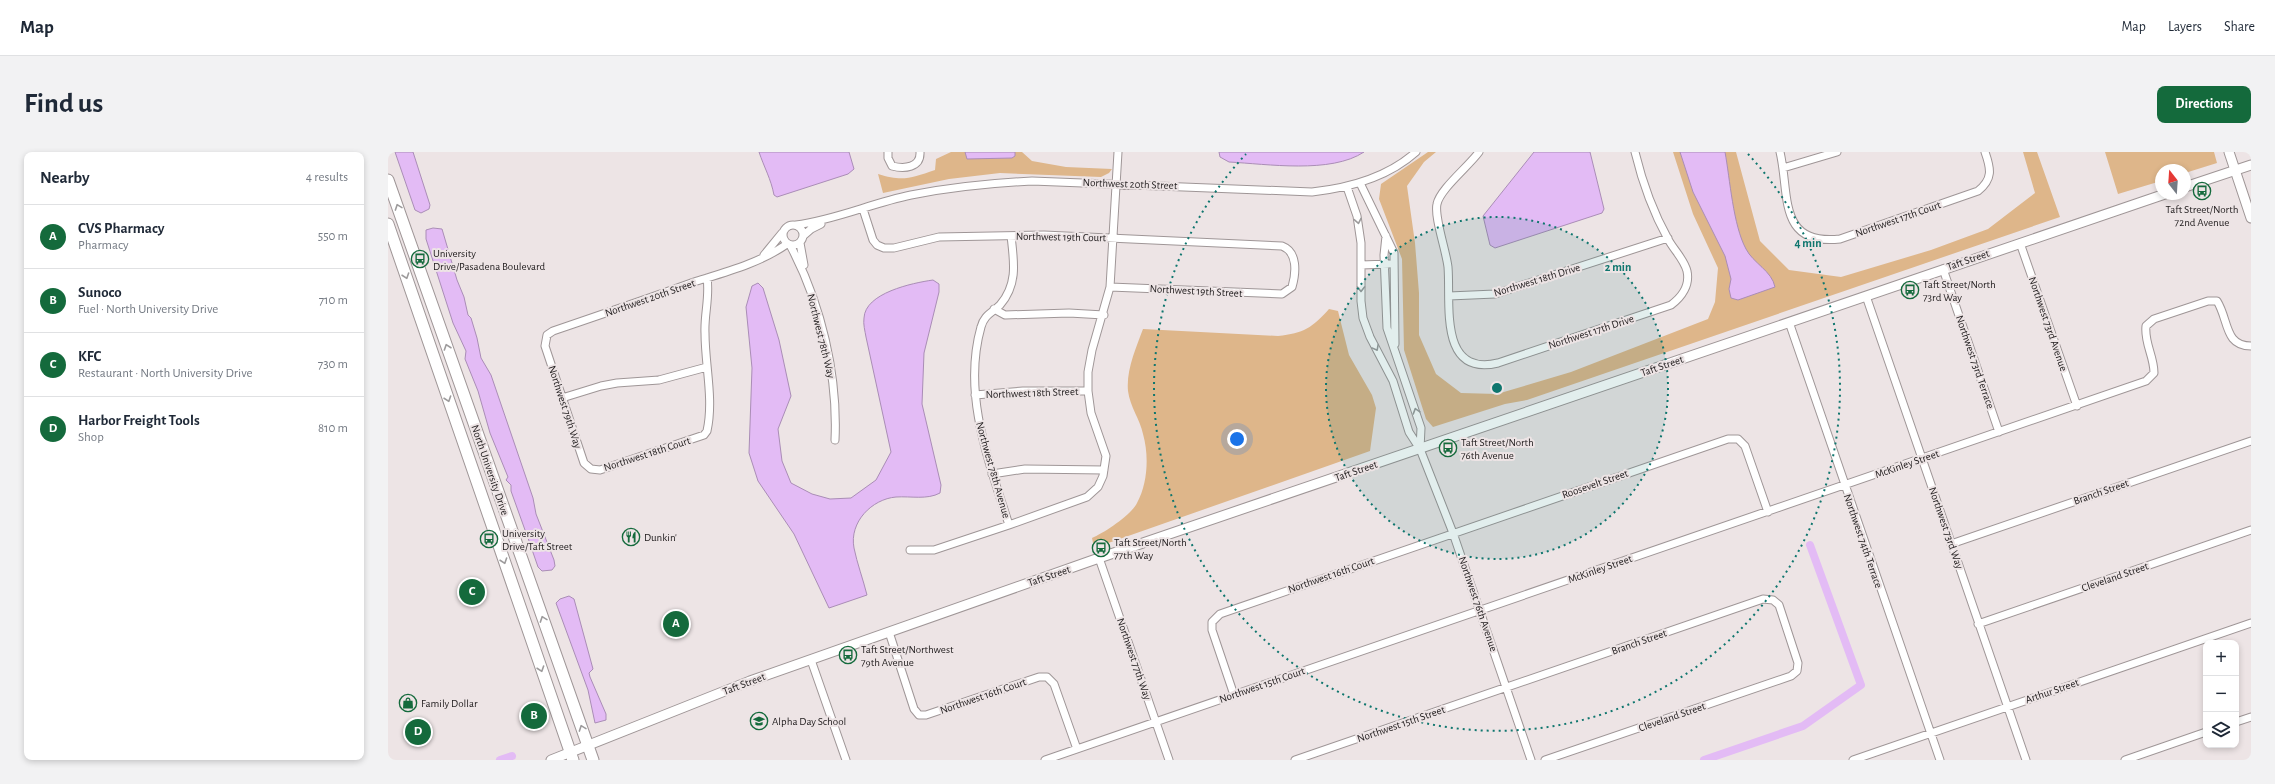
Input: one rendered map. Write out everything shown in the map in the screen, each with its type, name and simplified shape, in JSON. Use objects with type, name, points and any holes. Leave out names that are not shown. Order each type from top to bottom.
[{"type":"main road","name":"North University Drive","points":[[388,180],[496,490],[593,760]]},
{"type":"main road","name":"North University Drive","points":[[388,224],[391,240],[572,756]]},
{"type":"street","points":[[888,152],[888,158],[892,166],[901,168],[910,167],[920,157],[920,152]]},
{"type":"street","points":[[910,550],[934,550],[1009,525],[1087,497],[1098,487],[1104,470],[1106,456],[1105,446],[1091,413],[1088,392],[1088,372],[1092,350],[1104,315],[1110,287],[1118,152]]},
{"type":"street","name":"Northwest 20th Street","points":[[796,225],[814,223],[910,195],[990,183],[1032,181],[1117,183],[1312,192],[1348,187],[1360,183],[1387,171],[1416,152]]},
{"type":"street","points":[[1450,296],[1448,266],[1437,214],[1437,204],[1442,191],[1479,152]]},
{"type":"street","points":[[1635,152],[1655,210],[1668,238]]},
{"type":"street","points":[[1780,152],[1783,168],[1837,152]]},
{"type":"street","name":"Northwest 17th Court","points":[[1783,168],[1789,211],[1794,226],[1806,236],[1824,241],[1840,239],[1978,191],[1987,184],[1990,174],[1984,152]]},
{"type":"street","points":[[2229,152],[2251,218]]},
{"type":"street","points":[[2191,185],[2251,165]]},
{"type":"street","name":"Northwest 76th Avenue","points":[[1360,183],[1394,253],[1395,348]]},
{"type":"street","name":"Northwest 76th Avenue","points":[[1348,187],[1357,216],[1361,243],[1361,301],[1364,318],[1370,337],[1393,380],[1409,432],[1420,449],[1453,533],[1531,760]]},
{"type":"street","name":"Taft Street","points":[[550,760],[572,756],[588,746],[811,660],[1099,558],[2020,242],[2155,197]]},
{"type":"street","name":"Northwest 19th Court","points":[[864,208],[874,240],[877,245],[884,248],[894,248],[939,237],[1011,236],[1113,238],[1287,248],[1293,256],[1294,281],[1289,290],[1282,294]]},
{"type":"street","name":"Northwest 20th Street","points":[[802,240],[810,229],[839,215]]},
{"type":"street","points":[[789,225],[796,225],[802,229],[802,240],[789,244],[783,239],[782,233],[789,225]]},
{"type":"street","name":"Northwest 20th Street","points":[[759,259],[782,233]]},
{"type":"street","points":[[391,240],[408,234]]},
{"type":"street","name":"Northwest 78th Avenue","points":[[1009,525],[982,439],[975,395],[976,362],[981,327],[985,316],[994,309],[1010,291],[1014,278],[1011,236]]},
{"type":"street","name":"Northwest 76th Avenue","points":[[1386,236],[1386,328],[1395,348],[1421,428],[1420,449]]},
{"type":"street","name":"Northwest 17th Drive","points":[[1450,296],[1450,331],[1454,345],[1465,359],[1476,365],[1498,363],[1671,305],[1685,289],[1687,278],[1684,264],[1668,238]]},
{"type":"street","name":"Northwest 18th Drive","points":[[1450,296],[1494,294],[1668,238]]},
{"type":"street","name":"Northwest 78th Way","points":[[802,240],[806,279],[829,360],[836,418],[835,440]]},
{"type":"street","name":"Northwest 73rd Avenue","points":[[2020,242],[2077,406]]},
{"type":"street","name":"Northwest 20th Street","points":[[545,341],[547,335],[553,331],[759,259],[789,244]]},
{"type":"street","name":"Northwest 78th Way","points":[[789,244],[806,279]]},
{"type":"street","points":[[1361,265],[1394,264]]},
{"type":"street","name":"Northwest 73rd Terrace","points":[[1943,269],[1999,432]]},
{"type":"street","points":[[562,398],[617,382],[659,380],[707,367],[705,333],[708,287],[707,278]]},
{"type":"street","name":"Northwest 19th Street","points":[[1110,287],[1282,294]]},
{"type":"street","name":"Northwest 73rd Way","points":[[1866,296],[2026,760]]},
{"type":"street","name":"McKinley Street","points":[[1480,610],[1922,460],[2146,381],[2154,373],[2154,363],[2145,336],[2146,326],[2154,319],[2208,301],[2217,301],[2232,340],[2240,345],[2251,346]]},
{"type":"street","points":[[994,309],[1005,315],[1069,313],[1104,315]]},
{"type":"street","name":"Northwest 74th Terrace","points":[[1789,322],[1844,486],[1940,760]]},
{"type":"street","name":"Northwest 79th Way","points":[[545,341],[545,346],[584,463],[591,469]]},
{"type":"street","name":"Northwest 18th Court","points":[[591,469],[600,470],[704,435],[707,432],[711,402],[707,367]]},
{"type":"street","name":"Northwest 18th Street","points":[[975,395],[1023,391],[1088,392]]},
{"type":"street","name":"Roosevelt Street","points":[[1453,533],[1728,439],[1738,439],[1745,446],[1768,512]]},
{"type":"street","name":"Branch Street","points":[[1951,544],[2251,441]]},
{"type":"street","points":[[992,474],[1025,469],[1104,470]]},
{"type":"street","name":"Cleveland Street","points":[[1978,624],[2251,530]]},
{"type":"street","name":"Northwest 16th Court","points":[[1234,695],[1212,630],[1212,622],[1220,614],[1453,533]]},
{"type":"street","name":"Northwest 77th Way","points":[[1099,558],[1169,760]]},
{"type":"street","name":"Branch Street","points":[[1506,688],[1763,599],[1773,600]]},
{"type":"street","name":"Cleveland Street","points":[[1544,760],[1791,676],[1797,671],[1798,663],[1779,605],[1773,600]]},
{"type":"street","name":"Northwest 15th Court","points":[[1045,760],[1480,610]]},
{"type":"street","name":"Arthur Street","points":[[1853,760],[2251,623]]},
{"type":"street","name":"Northwest 16th Court","points":[[889,632],[914,709],[919,715],[926,715],[1039,677],[1047,677],[1054,684],[1077,749]]},
{"type":"street","points":[[811,660],[846,760]]},
{"type":"street","name":"Northwest 15th Street","points":[[1295,760],[1506,688]]},
{"type":"street","points":[[2239,721],[2251,717]]},
{"type":"street","points":[[2125,760],[2203,733]]},
{"type":"shaded area","points":[[395,152],[413,152],[430,205],[429,209],[421,213],[415,210]]},
{"type":"shaded area","points":[[759,152],[849,152],[854,169],[848,174],[777,197],[774,195]]},
{"type":"shaded area","points":[[951,152],[1022,152],[1032,161],[1066,167],[1112,169],[1109,173],[1101,177],[1000,173],[949,179],[883,193],[878,174],[894,178],[907,178],[919,175],[935,170],[936,159]]},
{"type":"shaded area","points":[[965,152],[1015,152],[1015,156],[1012,158],[967,159]]},
{"type":"shaded area","points":[[1219,152],[1364,152],[1350,159],[1334,163],[1280,166],[1229,162],[1220,157]]},
{"type":"shaded area","points":[[1428,152],[1436,152],[1424,162],[1407,186],[1415,243],[1419,293],[1419,335],[1436,374],[1461,393],[1497,394],[1571,372],[1708,319],[1715,302],[1718,268],[1693,214],[1673,152],[1736,152],[1760,241],[1789,270],[1841,277],[1931,250],[1988,229],[2035,193],[2023,152],[2037,152],[2060,217],[1527,400],[1505,404],[1433,427],[1426,419],[1404,350],[1402,259],[1379,199],[1381,184]]},
{"type":"shaded area","points":[[1534,152],[1590,152],[1604,209],[1602,213],[1495,248],[1490,245],[1483,216]]},
{"type":"shaded area","points":[[1680,152],[1725,152],[1732,202],[1742,239],[1749,254],[1770,276],[1775,287],[1738,300],[1731,298],[1729,289],[1731,279],[1725,256],[1693,192]]},
{"type":"shaded area","points":[[2105,152],[2214,152],[2217,163],[2191,171],[2191,164],[2155,164],[2155,183],[2118,194]]},
{"type":"shaded area","points":[[433,228],[442,229],[457,280],[464,297],[468,315],[471,318],[481,358],[491,375],[533,498],[536,514],[554,560],[555,566],[552,570],[542,571],[538,567],[528,538],[528,533],[525,530],[511,491],[511,485],[506,480],[508,477],[490,433],[478,391],[465,359],[466,351],[453,323],[426,239],[426,230]]},
{"type":"shaded area","points":[[933,280],[939,284],[939,292],[924,353],[922,404],[941,485],[940,493],[924,497],[896,497],[887,499],[871,507],[864,514],[855,529],[853,538],[855,554],[867,595],[829,608],[794,534],[758,481],[749,453],[752,368],[746,307],[752,286],[758,283],[763,288],[779,340],[791,396],[778,429],[782,461],[791,483],[812,494],[830,499],[851,498],[876,480],[891,452],[865,330],[864,320],[866,309],[872,302],[891,291]]},
{"type":"shaded area","points":[[1329,309],[1338,311],[1349,355],[1372,395],[1376,408],[1370,451],[1094,548],[1092,538],[1110,528],[1134,508],[1141,495],[1143,487],[1147,460],[1145,442],[1142,429],[1129,397],[1128,383],[1132,359],[1143,329],[1278,336],[1295,333],[1307,328],[1318,321]]},
{"type":"shaded area","points":[[569,596],[574,599],[593,669],[589,673],[590,677],[606,714],[606,720],[595,723],[588,690],[556,603],[560,599]]},
{"type":"waterway","points":[[1704,760],[1803,726],[1861,685],[1810,545]]},
{"type":"waterway","points":[[500,760],[512,756]]},
{"type":"place","name":"Taft Street/North 72nd Avenue","points":[[2202,191]]},
{"type":"place","name":"University Drive/Pasadena Boulevard","points":[[420,259]]},
{"type":"place","name":"Taft Street/North 73rd Way","points":[[1910,290]]},
{"type":"place","name":"Taft Street/North 76th Avenue","points":[[1448,448]]},
{"type":"place","name":"Dunkin'","points":[[631,537]]},
{"type":"place","name":"University Drive/Taft Street","points":[[489,539]]},
{"type":"place","name":"Taft Street/North 77th Way","points":[[1101,548]]},
{"type":"place","name":"KFC","points":[[472,592]]},
{"type":"place","name":"CVS Pharmacy","points":[[676,624]]},
{"type":"place","name":"Taft Street/Northwest 79th Avenue","points":[[848,655]]},
{"type":"place","name":"Family Dollar","points":[[408,703]]},
{"type":"place","name":"Sunoco","points":[[534,716]]},
{"type":"place","name":"Alpha Day School","points":[[759,721]]},
{"type":"place","name":"Harbor Freight Tools","points":[[418,732]]}]
